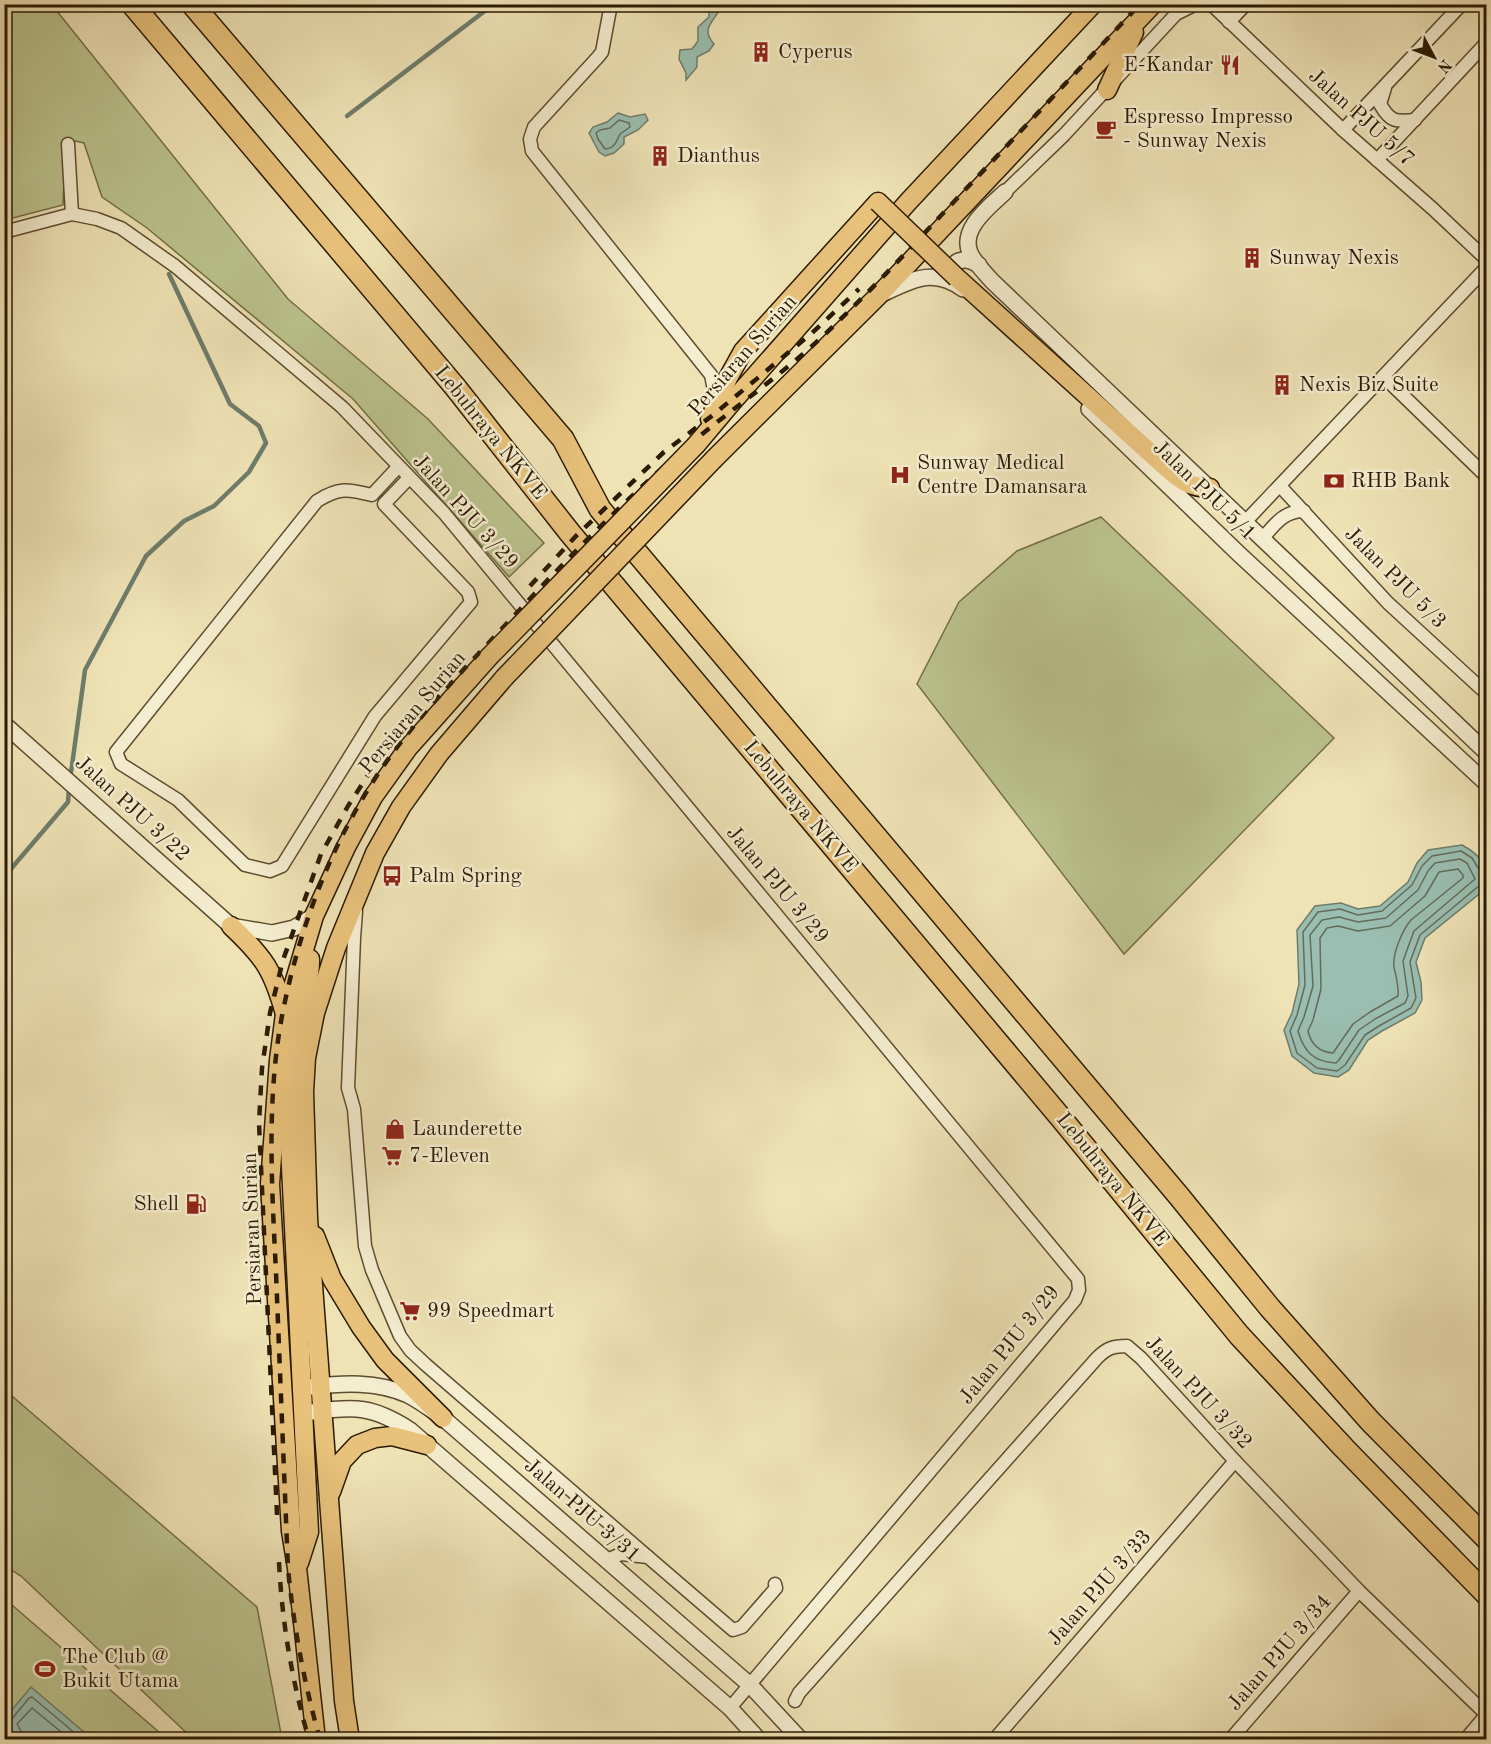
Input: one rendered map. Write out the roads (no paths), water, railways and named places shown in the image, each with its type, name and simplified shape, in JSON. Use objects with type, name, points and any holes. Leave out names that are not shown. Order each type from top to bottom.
[{"type":"highway","name":"Lebuhraya NKVE","points":[[132,4],[456,388],[570,533],[1061,1118],[1239,1335],[1486,1594]]},
{"type":"highway","name":"Lebuhraya NKVE","points":[[192,4],[563,439],[600,509],[1270,1308],[1370,1421],[1486,1538]]},
{"type":"highway","points":[[1451,1503],[1486,1521]]},
{"type":"main road","name":"Persiaran Surian","points":[[316,1740],[291,1531],[270,1184],[279,1060],[285,1014],[314,916],[346,847],[373,797],[408,747],[489,657],[700,440],[908,202],[1093,4]]},
{"type":"main road","points":[[1107,90],[1147,10]]},
{"type":"main road","points":[[350,1740],[344,1701],[308,1218],[304,1092],[306,1058],[315,1013],[336,948],[375,853],[401,807],[439,754],[504,678],[714,459],[877,297],[1147,10]]},
{"type":"main road","points":[[700,440],[743,351],[878,202],[999,318],[1168,469],[1186,484],[1210,488]]},
{"type":"main road","points":[[231,926],[253,946],[265,962],[277,986],[285,1014]]},
{"type":"main road","points":[[297,1568],[309,1532],[289,1126],[292,1059],[310,970],[308,936]]},
{"type":"main road","points":[[308,1218],[332,1279],[361,1327],[385,1360],[443,1418]]},
{"type":"main road","points":[[329,1497],[342,1461],[357,1445],[375,1438],[392,1436],[427,1445]]},
{"type":"street","points":[[611,4],[602,52],[534,127],[530,140],[532,151],[711,375],[715,406]]},
{"type":"street","points":[[1005,192],[1107,90],[1176,14],[1200,4]]},
{"type":"street","name":"Jalan PJU 5/7","points":[[1211,4],[1343,130],[1486,259]]},
{"type":"street","points":[[1229,22],[1246,4]]},
{"type":"street","points":[[1343,130],[1462,4]]},
{"type":"street","points":[[1377,160],[1486,44]]},
{"type":"street","points":[[1385,87],[1380,104],[1386,115],[1398,122],[1415,120]]},
{"type":"street","points":[[68,144],[72,214]]},
{"type":"street","name":"Jalan PJU 5/1","points":[[1005,192],[981,216],[968,235],[967,244],[972,256],[992,281],[1486,752]]},
{"type":"street","name":"Jalan PJU 3/29","points":[[4,232],[72,214],[97,219],[121,228],[175,266],[342,407],[444,513],[1078,1279],[1079,1290],[1075,1300],[730,1708]]},
{"type":"street","points":[[956,284],[951,275],[954,264],[968,260],[979,265]]},
{"type":"street","points":[[1245,522],[1486,268]]},
{"type":"street","name":"Jalan PJU 5/1","points":[[877,297],[912,280],[927,276],[956,284],[969,292],[1239,554],[1486,783]]},
{"type":"street","points":[[1384,377],[1486,476]]},
{"type":"street","points":[[398,467],[372,495],[348,489],[327,495],[317,501],[116,752],[121,764],[178,800],[245,865],[270,871],[282,866],[375,716],[471,602],[468,592],[384,504],[409,478]]},
{"type":"street","name":"Jalan PJU 5/3","points":[[1280,486],[1388,603],[1486,693]]},
{"type":"street","points":[[1263,538],[1284,516],[1294,511],[1304,511]]},
{"type":"street","name":"Jalan PJU 3/22","points":[[4,724],[231,926]]},
{"type":"street","points":[[358,895],[348,1088],[354,1109],[365,1246],[372,1270],[400,1336],[410,1350],[734,1630],[742,1627],[776,1588],[775,1584]]},
{"type":"street","points":[[231,926],[272,933],[294,928],[314,916]]},
{"type":"street","name":"Jalan PJU 3/32","points":[[795,1701],[799,1693],[1104,1351],[1113,1346],[1127,1346],[1141,1358],[1359,1591],[1486,1715]]},
{"type":"street","name":"Jalan PJU 3/31","points":[[302,1389],[352,1383],[381,1387],[406,1394],[443,1418],[750,1685],[801,1740]]},
{"type":"street","points":[[303,1414],[357,1408],[375,1411],[410,1430],[730,1708],[759,1740]]},
{"type":"street","name":"Jalan PJU 3/33","points":[[994,1740],[1235,1461]]},
{"type":"street","points":[[607,1560],[621,1554],[648,1557]]},
{"type":"street","name":"Jalan PJU 3/34","points":[[1230,1740],[1359,1591]]},
{"type":"street","points":[[1466,1740],[1486,1715]]},
{"type":"water","points":[[706,5],[722,5],[708,29],[714,44],[709,51],[697,57],[697,67],[686,80],[686,73],[679,59],[680,50],[692,49],[698,41],[698,27],[709,17]]},
{"type":"water","points":[[618,113],[630,117],[645,114],[648,120],[638,130],[624,137],[624,144],[614,153],[605,156],[599,152],[589,133],[593,127],[607,122]]},
{"type":"water","points":[[1462,845],[1475,854],[1482,863],[1485,874],[1484,890],[1425,938],[1416,962],[1421,982],[1422,1000],[1415,1013],[1368,1040],[1349,1070],[1338,1077],[1314,1073],[1292,1056],[1284,1030],[1292,1013],[1299,984],[1297,930],[1315,906],[1341,903],[1358,909],[1380,906],[1408,882],[1417,863],[1428,850]]},
{"type":"water","points":[[31,1687],[92,1739],[12,1739],[5,1733],[5,1718]]},
{"type":"waterway","points":[[347,116],[494,4]]},
{"type":"waterway","points":[[70,780],[85,670],[146,556],[184,521],[214,506],[249,472],[266,443],[259,426],[230,404],[169,274]]},
{"type":"waterway","points":[[4,877],[68,802],[69,788]]},
{"type":"railway","points":[[320,1740],[300,1655],[288,1569],[273,1209],[272,1112],[277,1048],[290,981],[310,912],[337,846],[372,783],[420,718],[550,578],[668,463],[785,369],[841,319],[1140,4]]},
{"type":"railway","points":[[530,586],[576,536],[664,452],[713,415],[812,333],[859,289]]},
{"type":"railway","points":[[277,1515],[259,1123],[262,1068],[270,1013],[283,960],[321,854],[370,772]]},
{"type":"railway","points":[[279,1562],[289,1652],[309,1740]]},
{"type":"place","name":"Cyperus","points":[[761,52]]},
{"type":"place","name":"E-Kandar","points":[[1230,65]]},
{"type":"place","name":"Espresso Impresso - Sunway Nexis","points":[[1106,129]]},
{"type":"place","name":"Dianthus","points":[[660,156]]},
{"type":"place","name":"Sunway Nexis","points":[[1252,258]]},
{"type":"place","name":"Nexis Biz Suite","points":[[1282,385]]},
{"type":"place","name":"Sunway Medical Centre Damansara","points":[[900,475]]},
{"type":"place","name":"RHB Bank","points":[[1334,481]]},
{"type":"place","name":"Palm Spring","points":[[392,876]]},
{"type":"place","name":"Launderette","points":[[395,1129]]},
{"type":"place","name":"7-Eleven","points":[[392,1156]]},
{"type":"place","name":"Shell","points":[[196,1204]]},
{"type":"place","name":"99 Speedmart","points":[[410,1311]]},
{"type":"place","name":"The Club @ Bukit Utama","points":[[45,1669]]}]
